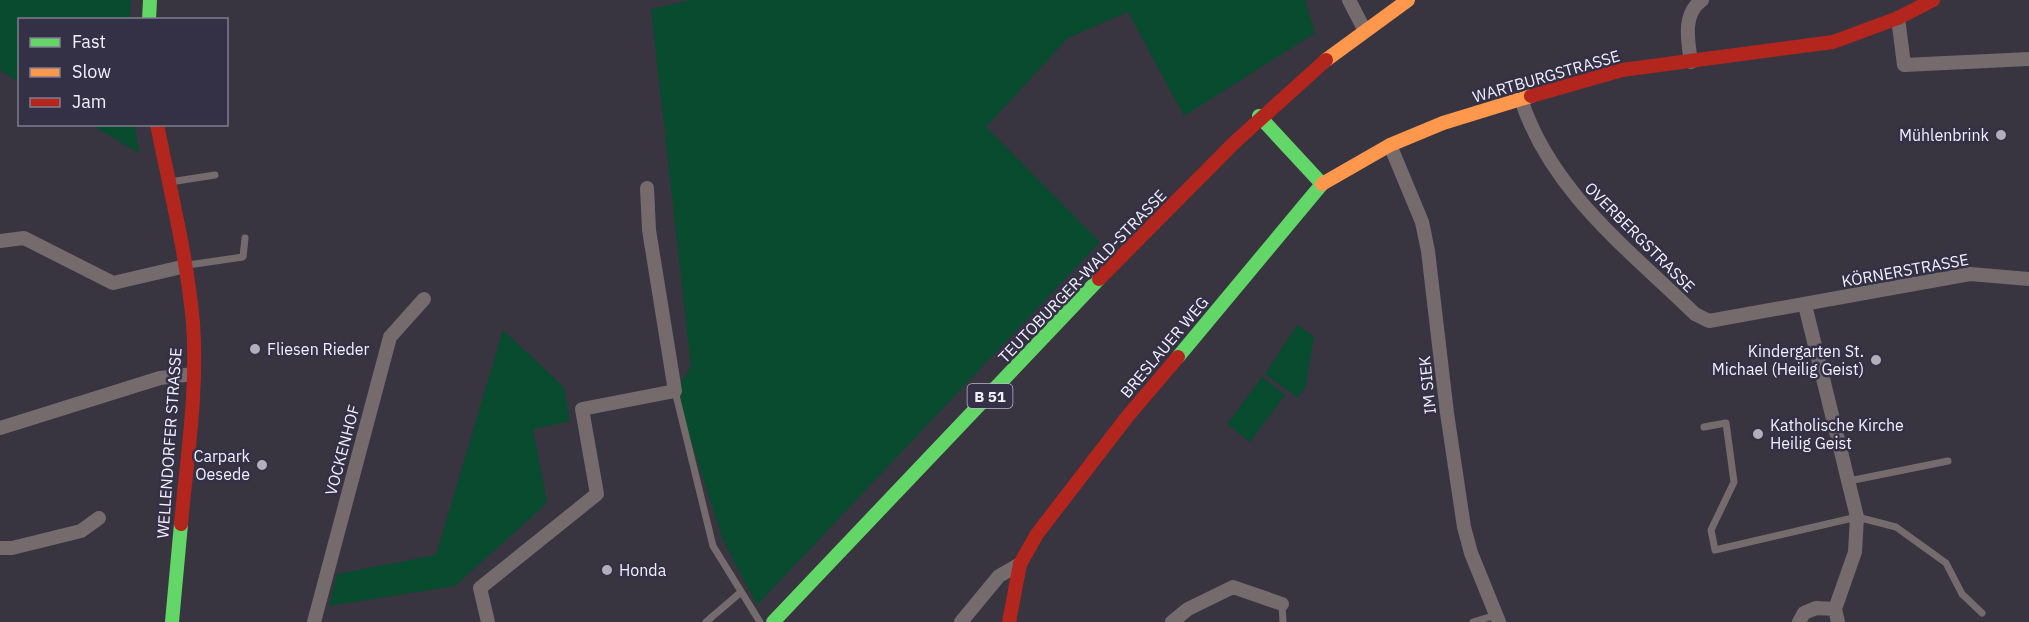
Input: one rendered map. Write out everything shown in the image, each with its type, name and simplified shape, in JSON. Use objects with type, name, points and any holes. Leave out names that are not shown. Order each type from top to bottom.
[{"type":"street","points":[[149,18],[150,0]]},
{"type":"street","points":[[1349,0],[1364,29]]},
{"type":"street","name":"TEUTOBURGER-WALD-STRASSE","points":[[773,622],[1113,265],[1259,116],[1364,29],[1408,0]]},
{"type":"street","points":[[1691,62],[1686,28],[1695,5],[1702,0]]},
{"type":"street","name":"WARTBURGSTRASSE","points":[[1322,184],[1390,145],[1443,123],[1521,99],[1622,70],[1833,42],[1898,18],[1933,0]]},
{"type":"street","points":[[1898,18],[1904,65],[2029,59]]},
{"type":"street","name":"OVERBERGSTRASSE","points":[[1521,99],[1531,131],[1572,194],[1695,314],[1709,321],[1786,308]]},
{"type":"street","points":[[1259,116],[1322,184]]},
{"type":"street","name":"WELLENDORFER STRASSE","points":[[157,126],[186,266],[193,324],[194,374],[172,622]]},
{"type":"street","name":"IM SIEK","points":[[1390,145],[1422,222],[1464,527],[1471,553],[1498,619]]},
{"type":"street","name":"BRESLAUER WEG","points":[[1009,622],[1020,564],[1037,534],[1127,417],[1322,184]]},
{"type":"street","points":[[488,622],[480,588],[597,494],[582,409],[675,391],[649,230],[646,189]]},
{"type":"street","points":[[0,241],[24,238],[113,283],[186,266]]},
{"type":"street","name":"KÖRNERSTRASSE","points":[[1786,308],[1970,274],[2029,279]]},
{"type":"street","name":"VOCKENHOF","points":[[314,622],[390,337],[424,299]]},
{"type":"street","points":[[1799,622],[1804,613],[1816,608],[1837,616],[1854,552],[1857,517],[1806,304]]},
{"type":"street","points":[[0,428],[160,378],[194,374]]},
{"type":"street","points":[[0,548],[12,548],[81,531],[99,518]]},
{"type":"street","points":[[961,622],[999,576],[1020,564]]},
{"type":"street","points":[[1172,622],[1188,609],[1233,587],[1282,604]]},
{"type":"lane","points":[[168,182],[214,175]]},
{"type":"lane","points":[[186,266],[243,258],[245,238]]},
{"type":"lane","points":[[675,391],[714,546],[760,622]]},
{"type":"lane","points":[[1704,427],[1726,423],[1734,482],[1711,530],[1715,550],[1857,517],[1896,527],[1946,563],[1962,594],[1982,613]]},
{"type":"lane","points":[[1848,481],[1948,461]]},
{"type":"lane","points":[[706,622],[741,592]]},
{"type":"lane","points":[[1282,604],[1283,622]]},
{"type":"lane","points":[[1473,622],[1498,619]]},
{"type":"green space","points":[[0,0],[131,0],[130,18],[18,18],[18,81],[0,70]]},
{"type":"green space","points":[[691,0],[1305,0],[1315,33],[1184,116],[1128,12],[1068,38],[986,127],[1100,242],[757,605],[723,540],[675,391],[691,367],[651,9]]},
{"type":"green space","points":[[93,126],[135,126],[139,153]]},
{"type":"green space","points":[[1297,325],[1314,336],[1306,386],[1298,398],[1265,374]]},
{"type":"green space","points":[[503,330],[564,387],[570,421],[533,429],[547,503],[455,586],[329,606],[337,574],[436,555]]},
{"type":"green space","points":[[1262,377],[1285,395],[1250,442],[1227,424]]},
{"type":"traffic: fast","points":[[149,18],[150,0]]},
{"type":"traffic: fast","points":[[1178,357],[1322,184],[1259,116]]},
{"type":"traffic: fast","points":[[773,622],[1099,279]]},
{"type":"traffic: fast","points":[[172,622],[181,524]]},
{"type":"traffic: slow","points":[[1326,60],[1408,0]]},
{"type":"traffic: slow","points":[[1322,184],[1390,145],[1443,123],[1531,96]]},
{"type":"traffic: jam","points":[[1531,96],[1622,70],[1833,42],[1898,18],[1933,0]]},
{"type":"traffic: jam","points":[[1099,279],[1235,142],[1326,60]]},
{"type":"traffic: jam","points":[[157,126],[182,248],[193,323],[193,398],[181,524]]},
{"type":"traffic: jam","points":[[1009,622],[1020,564],[1037,534],[1127,417],[1178,357]]},
{"type":"place","name":"Mühlenbrink","points":[[2001,135]]},
{"type":"place","name":"Fliesen Rieder","points":[[255,349]]},
{"type":"place","name":"Kindergarten St. Michael (Heilig Geist)","points":[[1876,360]]},
{"type":"place","name":"Katholische Kirche Heilig Geist","points":[[1758,434]]},
{"type":"place","name":"Carpark Oesede","points":[[262,465]]},
{"type":"place","name":"Honda","points":[[607,570]]}]
